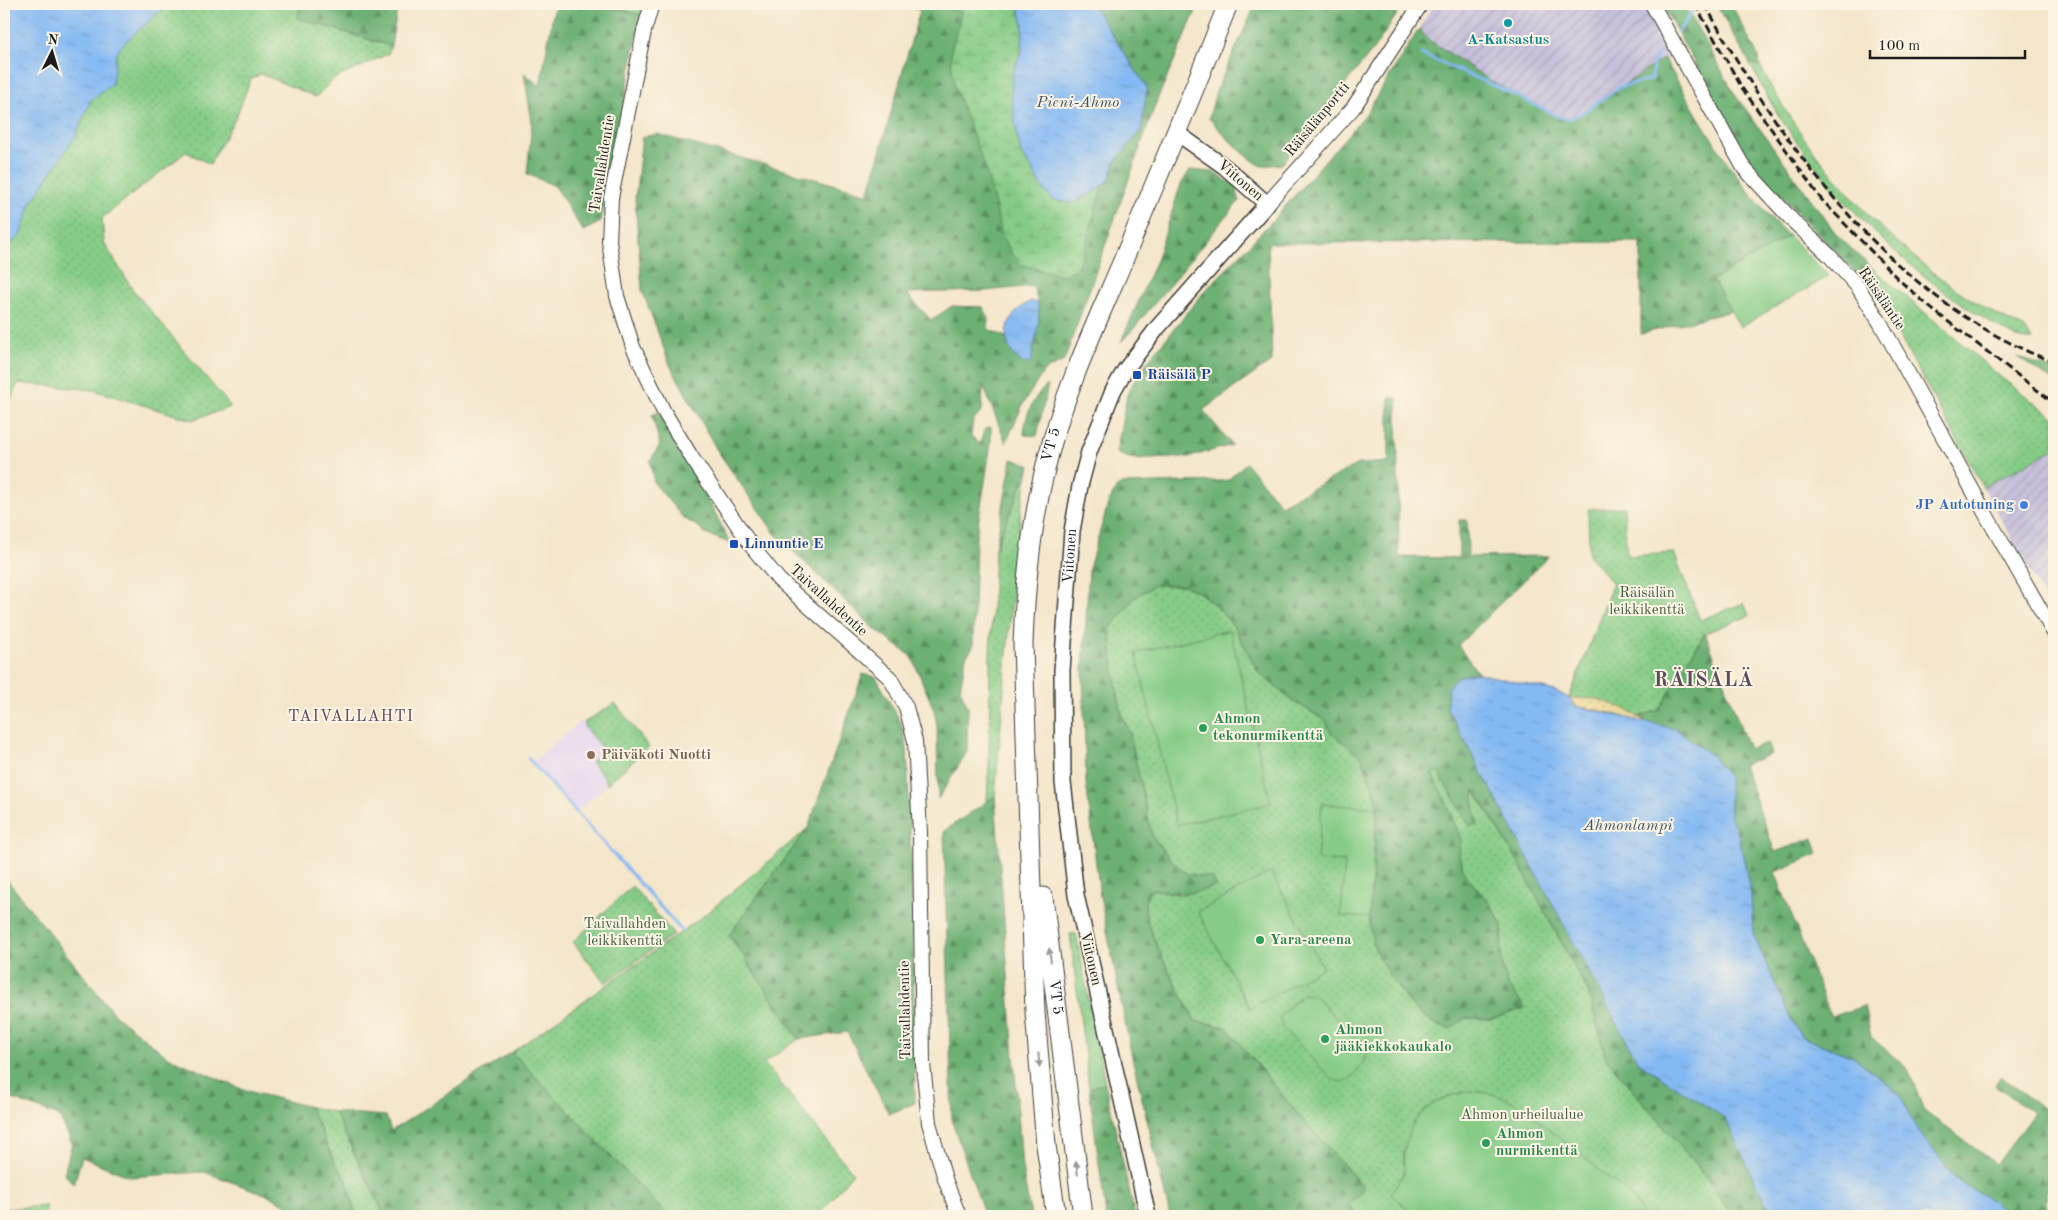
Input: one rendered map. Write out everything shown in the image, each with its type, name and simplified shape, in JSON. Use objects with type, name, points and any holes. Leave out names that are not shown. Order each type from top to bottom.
[{"type":"highway","points":[[1177,133],[1228,4]]},
{"type":"highway","name":"VT 5","points":[[1056,1216],[1046,1145],[1035,1012],[1022,644],[1025,588],[1033,532],[1058,420],[1080,362],[1177,133]]},
{"type":"highway","name":"VT 5","points":[[1028,779],[1083,1216]]},
{"type":"main road","name":"Viitonen","points":[[1148,1216],[1076,896],[1063,782],[1062,670],[1072,531],[1080,486],[1089,452],[1110,400],[1125,370],[1158,327],[1267,204],[1225,167],[1177,133]]},
{"type":"street","name":"Taivallahdentie","points":[[652,4],[644,31],[611,198],[609,241],[617,296],[633,347],[663,410],[692,458],[753,548],[779,580],[890,678],[906,707],[915,741],[920,832],[923,1064],[929,1124],[959,1216]]},
{"type":"street","name":"Räisälänportti","points":[[1267,204],[1353,108],[1421,4]]},
{"type":"street","name":"Räisäläntie","points":[[1652,4],[1744,168],[1792,221],[1829,255],[1858,287],[1881,324],[1989,520],[2054,633]]},
{"type":"shaded area","points":[[1434,4],[1652,4],[1677,49],[1580,114],[1568,119],[1557,116],[1492,82],[1428,39],[1419,29]]},
{"type":"shaded area","points":[[2054,449],[2054,615],[1983,487]]},
{"type":"shaded area","name":"Päiväkoti Nuotti","points":[[615,703],[649,747],[576,812],[532,762],[579,723],[585,722]]},
{"type":"green space","points":[[4,4],[301,4],[298,18],[391,46],[388,54],[334,79],[316,97],[261,74],[251,79],[236,117],[210,164],[186,152],[102,218],[104,243],[133,290],[231,407],[192,420],[93,390],[18,383],[4,414]]},
{"type":"green space","points":[[301,4],[398,4],[391,46],[297,18]]},
{"type":"green space","points":[[555,4],[599,4],[641,15],[601,222],[583,231],[555,186],[527,174],[532,122],[524,73],[540,86]]},
{"type":"green space","points":[[599,4],[645,4],[641,15]]},
{"type":"green space","points":[[897,4],[929,4],[984,18],[1018,4],[1023,24],[1110,179],[1115,162],[1141,129],[1147,88],[1092,4],[1199,4],[1157,100],[1064,361],[1044,371],[1023,404],[1006,443],[983,385],[982,412],[973,420],[971,436],[980,444],[984,430],[991,427],[991,444],[976,537],[973,647],[966,657],[960,689],[968,707],[967,752],[938,799],[937,725],[934,710],[912,657],[871,626],[776,535],[717,450],[670,365],[642,290],[635,200],[642,137],[657,134],[868,194],[920,10]],"holes":[[[1033,286],[1038,303],[1012,354],[1006,337],[988,329],[988,317],[983,307],[952,306],[931,320],[906,293],[986,291]]]},
{"type":"green space","points":[[929,4],[986,4],[985,18]]},
{"type":"green space","points":[[964,4],[1018,4],[1023,24],[1022,50],[1013,72],[1021,153],[1040,185],[1093,193],[1102,186],[1083,254],[1076,269],[1063,275],[1022,265],[1011,252],[1003,237],[986,169],[955,88],[951,60],[952,47]]},
{"type":"green space","points":[[1256,4],[1404,4],[1373,50],[1282,164],[1261,166],[1233,144],[1209,118],[1216,91]]},
{"type":"green space","points":[[1662,4],[1684,4],[1736,96],[1837,235],[1871,267],[1860,278],[1772,186],[1744,153]]},
{"type":"green space","points":[[1716,4],[1731,4],[1759,58],[1760,66],[1749,62]]},
{"type":"green space","points":[[1419,29],[1428,39],[1492,82],[1557,116],[1568,119],[1581,114],[1664,58],[1720,152],[1752,196],[1789,236],[1713,280],[1731,311],[1641,334],[1641,242],[1268,243],[1272,361],[1203,410],[1232,445],[1189,457],[1135,460],[1116,453],[1127,395],[1139,372],[1204,292],[1274,219],[1365,115]]},
{"type":"green space","points":[[1749,62],[1760,66],[1782,105],[1809,144],[1839,182],[1872,218],[1908,252],[1946,282],[1986,308],[2026,329],[2032,340],[2021,339],[2008,333],[1955,299],[1899,255],[1874,231],[1826,179],[1804,151],[1778,115]]},
{"type":"green space","points":[[1190,170],[1212,172],[1236,186],[1239,201],[1121,342],[1157,258],[1181,184]]},
{"type":"green space","points":[[1789,236],[1829,276],[1740,327],[1713,280]]},
{"type":"green space","points":[[1871,267],[2003,379],[2054,417],[2054,449],[1983,487],[1877,296],[1860,278]]},
{"type":"green space","points":[[2017,357],[2054,370],[2054,381]]},
{"type":"green space","points":[[1048,385],[1037,436],[1024,435],[1026,421],[1034,400]]},
{"type":"green space","points":[[1389,398],[1397,398],[1399,557],[1459,558],[1459,520],[1467,520],[1468,557],[1549,556],[1458,645],[1478,673],[1456,677],[1447,708],[1638,1062],[1725,1118],[1765,1203],[1777,1216],[1733,1216],[1703,1173],[1606,1058],[1589,994],[1516,858],[1475,790],[1473,802],[1478,824],[1470,826],[1438,772],[1432,774],[1461,839],[1459,856],[1465,875],[1491,905],[1502,925],[1501,957],[1507,984],[1525,1008],[1492,1019],[1465,1018],[1450,1029],[1431,1021],[1415,1009],[1382,964],[1372,937],[1369,918],[1378,803],[1362,757],[1331,733],[1326,721],[1290,699],[1258,672],[1235,628],[1216,606],[1200,593],[1183,585],[1155,585],[1134,598],[1110,629],[1114,671],[1121,712],[1130,734],[1152,836],[1171,860],[1187,874],[1213,878],[1216,886],[1191,893],[1152,889],[1147,896],[1145,906],[1151,931],[1165,964],[1195,1021],[1226,1027],[1296,1112],[1364,1188],[1348,1205],[1361,1216],[1170,1216],[1132,1057],[1100,896],[1086,783],[1083,671],[1089,568],[1109,501],[1117,487],[1122,484],[1228,480],[1246,463],[1281,505],[1358,464],[1389,462]]},
{"type":"green space","points":[[659,412],[705,493],[730,543],[705,534],[700,528],[683,518],[654,483],[650,461],[660,445],[652,415]]},
{"type":"green space","points":[[1012,459],[1030,465],[995,549]]},
{"type":"green space","points":[[1030,465],[1021,508],[995,796],[987,802],[990,652],[995,549]]},
{"type":"green space","name":"Räisälän leikkikenttä","points":[[1624,507],[1627,556],[1674,553],[1700,620],[1744,603],[1749,616],[1705,633],[1659,710],[1631,719],[1575,706],[1569,698],[1613,583],[1589,556],[1588,509]]},
{"type":"green space","name":"Ahmon urheilualue","points":[[1155,585],[1183,585],[1200,593],[1216,606],[1235,628],[1244,646],[1309,710],[1326,721],[1332,733],[1362,757],[1378,803],[1378,957],[1407,1001],[1419,1013],[1438,1026],[1450,1029],[1465,1018],[1492,1019],[1524,1008],[1507,984],[1501,957],[1502,925],[1491,905],[1465,875],[1459,856],[1460,839],[1447,804],[1431,773],[1438,772],[1478,824],[1473,802],[1474,790],[1516,858],[1589,994],[1606,1058],[1703,1173],[1733,1216],[1361,1216],[1348,1205],[1364,1188],[1296,1112],[1226,1027],[1195,1021],[1165,964],[1146,917],[1146,901],[1148,894],[1153,889],[1182,895],[1213,878],[1187,874],[1171,860],[1152,836],[1130,734],[1121,712],[1114,671],[1110,629],[1134,598]]},
{"type":"green space","name":"Ahmon tekonurmikenttä","points":[[1230,630],[1271,803],[1177,825],[1136,653]]},
{"type":"green space","points":[[1705,633],[1749,749],[1767,743],[1771,754],[1743,765],[1775,852],[1813,838],[1818,854],[1775,872],[1831,1017],[1864,1006],[1871,1037],[1908,1069],[1924,1111],[1996,1164],[2034,1113],[1995,1085],[2001,1077],[2044,1109],[2054,1096],[2054,1177],[2046,1193],[2047,1216],[2007,1216],[1992,1201],[1955,1179],[1914,1124],[1900,1094],[1855,1058],[1802,1037],[1792,1022],[1753,934],[1751,895],[1739,836],[1730,816],[1729,777],[1676,729],[1650,724],[1638,717],[1659,710]]},
{"type":"green space","points":[[863,674],[876,677],[901,723],[907,747],[913,917],[915,1103],[889,1114],[847,1032],[799,1039],[729,935],[808,828]]},
{"type":"green space","points":[[615,703],[649,747],[607,784],[604,777],[591,762],[604,750],[584,727],[585,722]]},
{"type":"green space","points":[[995,796],[1022,1168],[1031,1216],[985,1216],[952,1122],[944,831]]},
{"type":"green space","points":[[1322,804],[1377,808],[1369,918],[1341,916],[1345,862],[1317,860]]},
{"type":"green space","points":[[808,828],[729,935],[799,1039],[764,1063],[853,1173],[818,1216],[668,1216],[512,1052],[702,917]]},
{"type":"green space","name":"Yara-areena","points":[[1271,872],[1323,968],[1250,1008],[1198,912]]},
{"type":"green space","points":[[4,876],[114,1014],[168,1057],[244,1090],[310,1107],[335,1163],[347,1181],[356,1216],[307,1216],[270,1196],[204,1172],[130,1177],[82,1157],[74,1184],[64,1174],[72,1143],[59,1116],[4,1096]]},
{"type":"green space","name":"Taivallahden leikkikenttä","points":[[632,886],[674,934],[605,983],[573,942]]},
{"type":"green space","points":[[1070,934],[1076,934],[1105,1083],[1089,1088]]},
{"type":"green space","name":"Ahmon jääkiekkokaukalo","points":[[1307,994],[1316,997],[1366,1050],[1365,1059],[1355,1074],[1343,1082],[1331,1078],[1282,1027],[1280,1018],[1282,1014],[1302,995]]},
{"type":"green space","points":[[512,1052],[668,1216],[385,1216],[334,1112],[386,1116],[391,1131]]},
{"type":"green space","points":[[1105,1083],[1135,1216],[1106,1216],[1089,1088]]},
{"type":"green space","name":"Ahmon nurmikenttä","points":[[1470,1091],[1497,1095],[1521,1107],[1623,1189],[1636,1202],[1643,1216],[1417,1216],[1390,1194],[1404,1174],[1406,1141],[1411,1128],[1427,1108],[1439,1100]]},
{"type":"green space","points":[[310,1107],[334,1112],[385,1216],[356,1216],[347,1181],[335,1163]]},
{"type":"green space","points":[[46,1206],[45,1212],[26,1216],[4,1216],[4,1209]]},
{"type":"sand","points":[[1569,698],[1597,699],[1623,708],[1650,724],[1607,712],[1575,706]]},
{"type":"water","points":[[4,4],[168,4],[124,43],[116,55],[112,84],[91,100],[76,135],[31,203],[20,236],[4,249]]},
{"type":"water","name":"Pieni-Ahmo","points":[[1018,4],[1092,4],[1147,88],[1141,130],[1115,162],[1110,179],[1093,193],[1073,203],[1053,200],[1040,185],[1021,153],[1011,95],[1013,72],[1022,50],[1023,24]]},
{"type":"water","points":[[1031,301],[1038,303],[1039,321],[1031,362],[1024,364],[1013,354],[1006,337],[1009,323],[1013,316]]},
{"type":"water","name":"Ahmonlampi","points":[[1478,673],[1555,691],[1569,698],[1575,706],[1676,729],[1712,756],[1729,777],[1730,816],[1739,836],[1751,895],[1753,934],[1792,1022],[1802,1037],[1855,1058],[1900,1094],[1914,1124],[1955,1179],[1992,1201],[2007,1216],[1777,1216],[1765,1203],[1725,1118],[1638,1062],[1447,708],[1448,688],[1456,677]]},
{"type":"waterway","points":[[1678,32],[1692,12]]},
{"type":"waterway","points":[[1421,54],[1513,94],[1557,116],[1568,119],[1580,114],[1620,87],[1652,79],[1653,65],[1657,55]]},
{"type":"waterway","points":[[528,758],[682,931]]},
{"type":"railway","points":[[1695,4],[1742,88],[1821,199],[1898,279],[1933,310],[2054,403]]},
{"type":"railway","points":[[1705,4],[1770,112],[1808,165],[1849,215],[1894,261],[1943,301],[1996,336],[2054,362]]},
{"type":"place","name":"A-Katsastus","points":[[1508,23]]},
{"type":"place","name":"Räisälä P","points":[[1137,375]]},
{"type":"place","name":"JP Autotuning","points":[[2024,505]]},
{"type":"place","name":"Linnuntie E","points":[[734,544]]},
{"type":"place","name":"Ahmon tekonurmikenttä","points":[[1203,728]]},
{"type":"place","name":"Päiväkoti Nuotti","points":[[591,755]]},
{"type":"place","name":"Yara-areena","points":[[1260,940]]},
{"type":"place","name":"Ahmon jääkiekkokaukalo","points":[[1325,1039]]},
{"type":"place","name":"Ahmon nurmikenttä","points":[[1486,1143]]},
{"type":"district","name":"RÄISÄLÄ","points":[[1704,681]]},
{"type":"district","name":"TAIVALLAHTI","points":[[351,717]]}]
